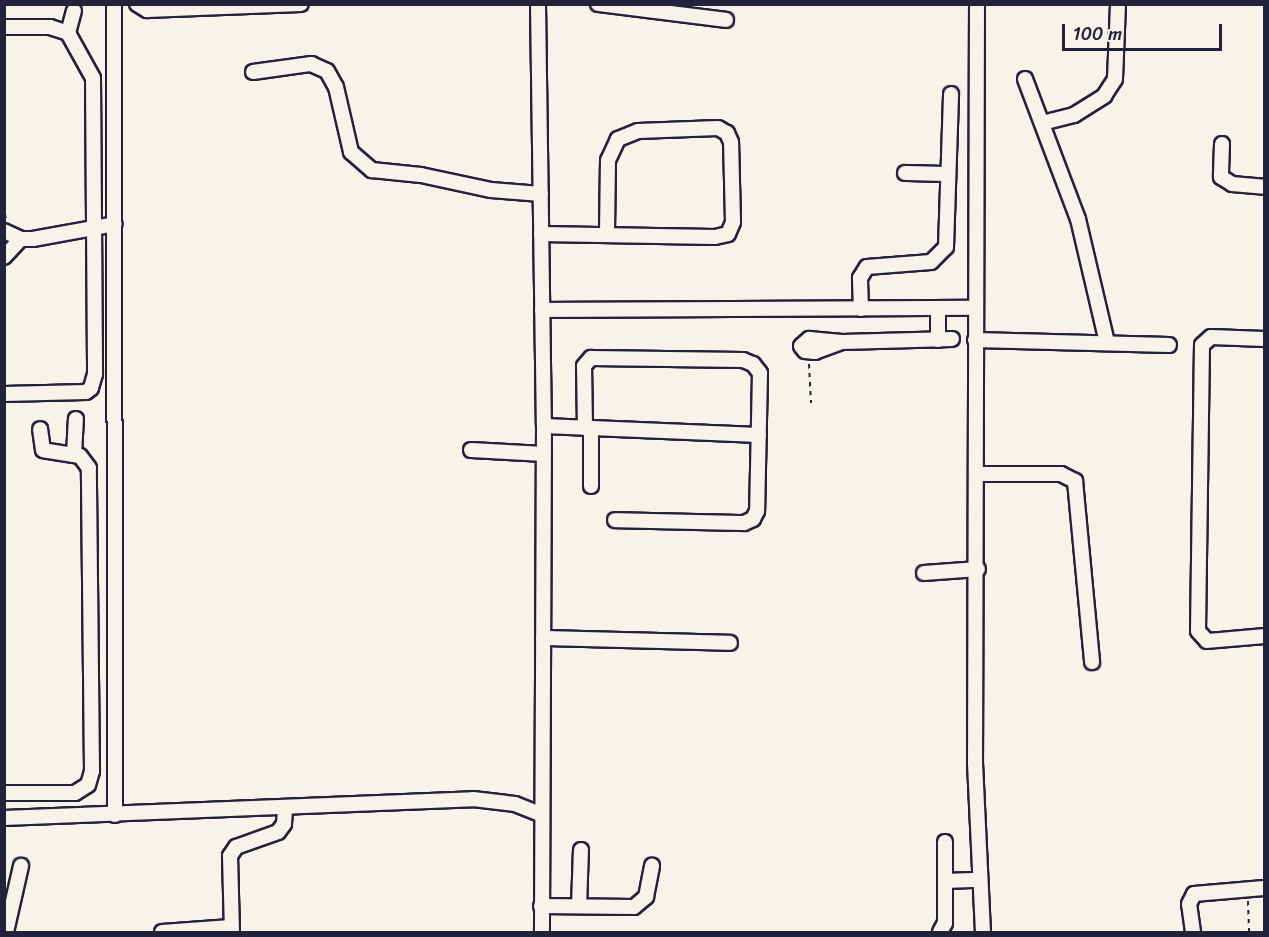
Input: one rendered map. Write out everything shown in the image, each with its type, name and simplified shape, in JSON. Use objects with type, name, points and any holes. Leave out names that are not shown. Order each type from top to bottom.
[{"type":"street","points":[[114,4],[115,815]]},
{"type":"street","points":[[137,4],[147,10],[301,4]]},
{"type":"street","points":[[538,4],[544,426],[540,814],[542,933]]},
{"type":"street","points":[[597,4],[726,20]]},
{"type":"street","points":[[977,4],[974,308],[978,569],[975,763],[983,933]]},
{"type":"street","points":[[1042,123],[1074,115],[1104,96],[1115,79],[1119,4]]},
{"type":"street","points":[[4,394],[78,393],[92,388],[95,374],[94,84],[68,33],[74,11]]},
{"type":"street","points":[[4,27],[51,27],[68,33]]},
{"type":"street","points":[[253,72],[311,64],[327,71],[336,87],[351,152],[372,170],[421,175],[491,190],[541,194]]},
{"type":"street","points":[[1025,79],[1078,219],[1107,343]]},
{"type":"street","points":[[861,309],[860,278],[867,267],[931,262],[946,247],[951,94]]},
{"type":"street","points":[[541,234],[715,237],[728,234],[733,222],[731,142],[727,133],[718,128],[638,131],[618,139],[608,160],[608,235]]},
{"type":"street","points":[[1222,144],[1221,177],[1232,184],[1264,187]]},
{"type":"street","points":[[905,173],[948,174]]},
{"type":"street","points":[[4,231],[21,239],[115,224]]},
{"type":"street","points":[[4,257],[21,239]]},
{"type":"street","points":[[938,308],[938,340]]},
{"type":"street","points":[[542,310],[974,308]]},
{"type":"street","points":[[1264,339],[1211,337],[1202,345],[1198,631],[1206,641],[1264,636]]},
{"type":"street","points":[[808,352],[829,349],[842,342],[952,339]]},
{"type":"street","points":[[975,340],[1169,345]]},
{"type":"street","points":[[591,486],[584,366],[591,358],[743,360],[753,364],[760,373],[757,511],[749,522],[615,520]]},
{"type":"street","points":[[74,455],[76,419]]},
{"type":"street","points":[[544,426],[759,435]]},
{"type":"street","points":[[4,792],[75,793],[82,791],[90,779],[89,476],[87,464],[74,455],[43,450],[40,429]]},
{"type":"street","points":[[471,450],[544,454]]},
{"type":"street","points":[[977,474],[1061,474],[1075,481],[1092,662]]},
{"type":"street","points":[[89,476],[116,475]]},
{"type":"street","points":[[924,573],[978,569]]},
{"type":"street","points":[[543,638],[730,643]]},
{"type":"street","points":[[4,818],[473,799],[514,804],[540,814]]},
{"type":"street","points":[[162,932],[231,930],[230,856],[236,847],[278,832],[284,824],[285,808]]},
{"type":"street","points":[[940,933],[945,923],[945,842]]},
{"type":"street","points":[[579,906],[581,850]]},
{"type":"street","points":[[541,906],[634,907],[641,903],[652,866]]},
{"type":"street","points":[[6,926],[14,875]]},
{"type":"street","points":[[945,881],[979,880]]},
{"type":"street","points":[[1192,933],[1191,896],[1264,888]]},
{"type":"path","points":[[4,205],[8,216],[4,224]]},
{"type":"path","points":[[808,352],[811,403]]},
{"type":"path","points":[[1247,889],[1250,933]]}]
